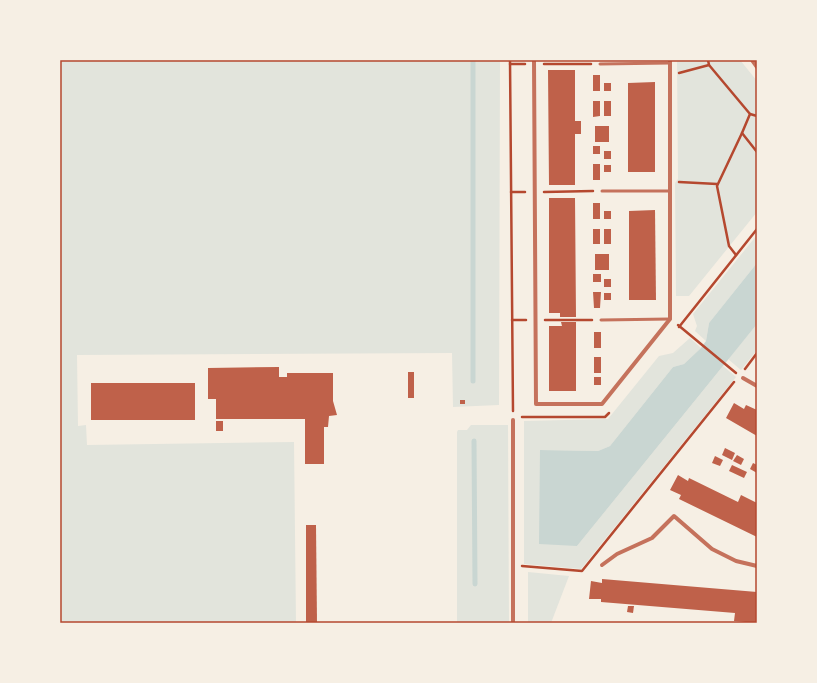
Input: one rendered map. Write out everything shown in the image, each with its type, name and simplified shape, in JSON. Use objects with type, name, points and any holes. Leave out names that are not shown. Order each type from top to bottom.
[{"type":"street","points":[[752,60],[757,67]]},
{"type":"street","points":[[534,62],[536,404],[602,404],[670,319],[670,61]]},
{"type":"street","points":[[741,377],[757,386]]},
{"type":"street","points":[[513,420],[513,623]]},
{"type":"street","points":[[602,565],[617,554],[652,538],[674,516],[712,549],[736,561],[757,566]]},
{"type":"lane","points":[[600,64],[670,61]]},
{"type":"lane","points":[[602,191],[669,191]]},
{"type":"lane","points":[[601,320],[670,319]]},
{"type":"path","points":[[510,60],[513,420]]},
{"type":"path","points":[[708,60],[709,66],[750,114],[757,116]]},
{"type":"path","points":[[510,64],[534,62],[600,64]]},
{"type":"path","points":[[670,75],[709,66]]},
{"type":"path","points":[[736,255],[729,246],[717,184],[750,114]]},
{"type":"path","points":[[742,133],[757,152]]},
{"type":"path","points":[[669,181],[717,184]]},
{"type":"path","points":[[511,192],[602,191]]},
{"type":"path","points":[[512,320],[601,320]]},
{"type":"path","points":[[513,565],[582,571],[741,377],[679,326]]},
{"type":"path","points":[[744,370],[757,353]]},
{"type":"shaded area","points":[[60,60],[500,60],[499,405],[453,407],[452,353],[77,355],[78,426],[86,425],[87,445],[294,442],[296,623],[60,623]]},
{"type":"shaded area","points":[[677,60],[740,60],[757,81],[757,212],[689,296],[676,296],[675,183],[678,179]]},
{"type":"shaded area","points":[[757,235],[757,263],[709,323],[706,341],[695,331],[697,326],[693,314]]},
{"type":"shaded area","points":[[757,263],[757,324],[577,546],[539,544],[540,450],[598,451],[610,446],[673,367],[684,364],[701,348],[706,341],[709,323]]},
{"type":"shaded area","points":[[757,324],[757,350],[741,370],[728,359]]},
{"type":"shaded area","points":[[690,338],[701,348],[684,364],[673,367],[610,446],[598,451],[540,450],[577,546],[723,366],[736,377],[581,569],[524,564],[524,421],[608,419],[659,356],[673,353]]},
{"type":"shaded area","points":[[471,425],[508,425],[509,623],[457,623],[457,432],[458,430],[467,430]]},
{"type":"shaded area","points":[[528,572],[569,576],[551,623],[528,623]]},
{"type":"building","points":[[548,70],[575,70],[575,121],[581,121],[581,134],[575,134],[575,185],[549,185]]},
{"type":"building","points":[[593,75],[600,75],[600,91],[593,91]]},
{"type":"building","points":[[655,82],[655,172],[628,172],[628,83]]},
{"type":"building","points":[[604,83],[611,83],[611,91],[604,91]]},
{"type":"building","points":[[593,101],[600,101],[600,116],[593,117]]},
{"type":"building","points":[[604,101],[611,101],[611,116],[604,116]]},
{"type":"building","points":[[595,126],[609,126],[609,142],[595,142]]},
{"type":"building","points":[[593,146],[600,146],[600,154],[593,154]]},
{"type":"building","points":[[604,151],[611,151],[611,159],[604,159]]},
{"type":"building","points":[[593,164],[600,164],[600,180],[593,180]]},
{"type":"building","points":[[604,165],[611,165],[611,172],[604,172]]},
{"type":"building","points":[[549,198],[575,198],[576,317],[560,317],[560,313],[549,313]]},
{"type":"building","points":[[593,203],[600,203],[600,219],[593,219]]},
{"type":"building","points":[[655,210],[656,300],[629,300],[629,211]]},
{"type":"building","points":[[604,211],[611,211],[611,219],[604,219]]},
{"type":"building","points":[[593,229],[600,229],[600,244],[593,244]]},
{"type":"building","points":[[604,229],[611,229],[611,244],[604,244]]},
{"type":"building","points":[[595,254],[609,254],[609,270],[595,270]]},
{"type":"building","points":[[593,274],[601,274],[601,282],[593,282]]},
{"type":"building","points":[[604,279],[611,279],[611,287],[604,287]]},
{"type":"building","points":[[593,292],[601,292],[600,308],[594,308]]},
{"type":"building","points":[[604,293],[611,293],[611,300],[604,300]]},
{"type":"building","points":[[561,322],[576,322],[576,391],[549,391],[549,326],[562,326]]},
{"type":"building","points":[[594,332],[601,332],[601,348],[594,348]]},
{"type":"building","points":[[594,357],[601,357],[601,373],[594,373]]},
{"type":"building","points":[[279,367],[279,377],[287,377],[287,373],[333,373],[333,401],[337,415],[329,416],[328,427],[324,427],[324,464],[305,464],[305,419],[216,419],[216,399],[208,399],[208,368]]},
{"type":"building","points":[[408,372],[414,372],[414,398],[408,398]]},
{"type":"building","points":[[594,377],[601,377],[601,385],[594,385]]},
{"type":"building","points":[[91,383],[195,383],[195,420],[91,420]]},
{"type":"building","points":[[460,400],[465,400],[465,404],[460,404]]},
{"type":"building","points":[[734,403],[744,409],[746,405],[757,410],[757,436],[726,418]]},
{"type":"building","points":[[216,421],[223,421],[223,431],[216,431]]},
{"type":"building","points":[[725,448],[735,453],[732,460],[722,455]]},
{"type":"building","points":[[737,455],[744,459],[741,465],[733,461]]},
{"type":"building","points":[[715,456],[723,460],[720,466],[712,463]]},
{"type":"building","points":[[753,463],[757,465],[757,473],[750,469]]},
{"type":"building","points":[[732,465],[747,472],[744,478],[729,471]]},
{"type":"building","points":[[678,475],[688,481],[689,478],[738,502],[741,495],[757,503],[757,537],[679,499],[681,495],[670,490]]},
{"type":"building","points":[[306,525],[316,525],[317,623],[306,623]]},
{"type":"building","points":[[602,579],[757,592],[757,623],[734,621],[735,613],[601,602],[601,599],[589,599],[591,581],[602,583]]},
{"type":"building","points":[[628,606],[634,606],[633,613],[627,612]]},
{"type":"waterway","points":[[473,60],[473,381]]},
{"type":"waterway","points":[[474,441],[475,584]]}]
